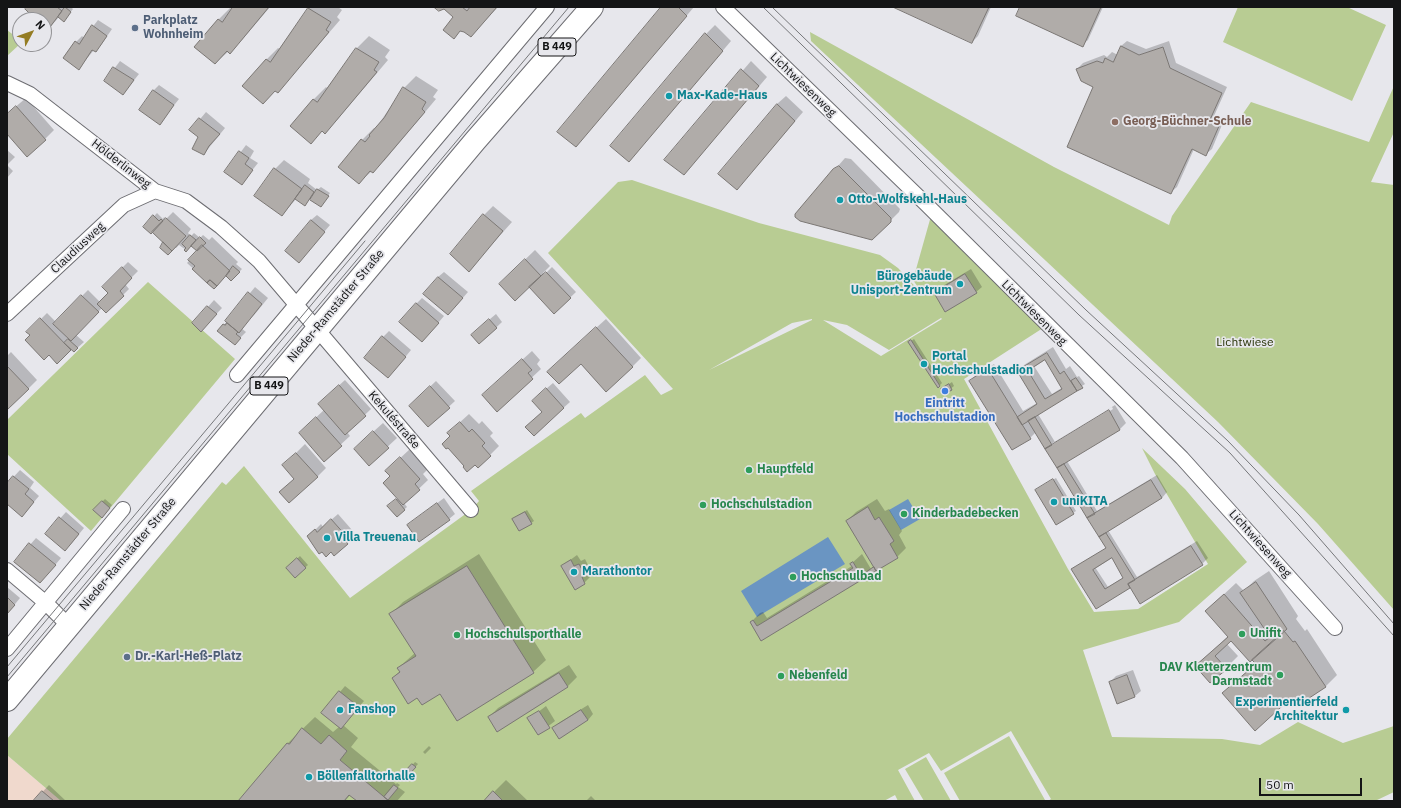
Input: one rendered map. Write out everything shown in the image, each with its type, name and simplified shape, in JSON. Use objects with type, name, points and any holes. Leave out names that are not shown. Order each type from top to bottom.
[{"type":"main road","name":"Nieder-Ramstädter Straße","points":[[7,700],[68,625],[479,136],[592,7]]},
{"type":"street","points":[[237,375],[297,306],[547,7]]},
{"type":"street","name":"Lichtwiesenweg","points":[[723,7],[1182,458],[1335,628]]},
{"type":"street","name":"Hölderlinweg","points":[[7,83],[30,94],[155,191],[186,201],[221,227],[259,261],[317,330]]},
{"type":"street","name":"Claudiusweg","points":[[7,314],[124,205],[155,191]]},
{"type":"street","name":"Kekuléstraße","points":[[317,330],[471,510]]},
{"type":"street","points":[[7,649],[123,509]]},
{"type":"street","points":[[7,570],[46,603],[68,625]]},
{"type":"shaded area","points":[[7,755],[61,801],[7,801]]},
{"type":"green space","points":[[1238,7],[1347,7],[1386,25],[1352,101],[1223,42]]},
{"type":"green space","points":[[7,30],[12,34],[12,51],[7,56]]},
{"type":"green space","name":"Lichtwiese","points":[[810,32],[1054,167],[1169,225],[1172,216],[1251,102],[1369,142],[1394,86],[1394,132],[1371,182],[1394,185],[1394,610],[1318,524],[1218,422],[811,41]]},
{"type":"green space","points":[[632,180],[759,223],[880,255],[898,268],[924,296],[913,280],[931,216],[1043,328],[964,379],[1068,569],[1094,612],[1138,609],[1208,564],[1155,474],[1142,448],[1185,489],[1247,562],[1179,622],[1083,650],[1112,737],[1222,739],[1260,745],[1298,722],[1343,743],[1394,726],[1394,792],[1375,801],[1048,801],[1051,799],[1011,731],[941,771],[929,753],[898,770],[915,801],[898,801],[895,795],[884,801],[61,801],[7,755],[7,739],[222,482],[226,485],[244,466],[350,598],[471,510],[479,501],[471,491],[581,413],[585,418],[645,375],[661,395],[673,389],[548,253],[618,182]],"holes":[[[941,318],[942,319],[881,356],[823,320],[847,325],[889,350]],[[812,320],[709,370],[792,323]]]},
{"type":"green space","points":[[148,282],[235,359],[91,531],[7,454],[7,420]]},
{"type":"green space","points":[[1009,736],[1045,800],[960,801],[944,773]]},
{"type":"green space","points":[[926,757],[951,801],[924,801],[905,769]]},
{"type":"water","name":"Kinderbadebecken","points":[[908,499],[920,519],[901,530],[889,510]]},
{"type":"water","name":"Hochschulbad","points":[[828,537],[845,564],[757,617],[741,591]]},
{"type":"building","points":[[27,7],[57,7],[62,11],[52,24],[52,12],[28,12],[25,9]]},
{"type":"building","points":[[65,7],[71,12],[64,22],[58,17]]},
{"type":"building","points":[[233,7],[269,7],[230,54],[227,51],[215,64],[194,47],[218,19],[222,22]]},
{"type":"building","points":[[434,7],[462,7],[467,11],[470,7],[497,7],[471,37],[460,31],[454,39],[443,30],[453,17],[444,9],[439,11]]},
{"type":"building","points":[[661,7],[678,7],[687,16],[576,147],[557,132]]},
{"type":"building","points":[[893,7],[989,7],[972,43]]},
{"type":"building","points":[[1020,7],[1101,7],[1083,47],[1016,16]]},
{"type":"building","points":[[308,8],[331,22],[326,30],[329,32],[278,93],[275,91],[263,104],[242,86],[266,59],[270,62]]},
{"type":"building","points":[[92,25],[107,36],[96,52],[92,50],[79,70],[63,58],[75,41],[79,44]]},
{"type":"building","name":"Max-Kade-Haus","points":[[705,33],[723,51],[629,162],[610,146]]},
{"type":"building","points":[[1121,46],[1139,55],[1163,47],[1170,68],[1222,93],[1209,122],[1219,126],[1206,156],[1192,149],[1171,194],[1067,147],[1093,87],[1081,81],[1076,69],[1097,61],[1103,63],[1105,58],[1113,62]]},
{"type":"building","points":[[356,48],[379,62],[374,70],[377,72],[325,134],[322,131],[311,144],[290,126],[313,99],[317,102]]},
{"type":"building","points":[[113,67],[134,80],[123,95],[104,81]]},
{"type":"building","points":[[741,69],[759,86],[684,175],[664,160]]},
{"type":"building","points":[[403,87],[426,102],[422,109],[425,112],[373,173],[370,171],[359,184],[338,167],[361,139],[365,142],[370,136],[369,135],[384,118]]},
{"type":"building","points":[[153,90],[174,105],[160,125],[139,110]]},
{"type":"building","points":[[777,104],[795,121],[737,190],[718,174]]},
{"type":"building","points":[[16,106],[46,140],[27,157],[7,134],[7,114]]},
{"type":"building","points":[[199,118],[220,134],[209,146],[204,155],[192,149],[198,137],[189,130]]},
{"type":"building","points":[[239,151],[249,158],[245,164],[253,170],[242,185],[224,172]]},
{"type":"building","name":"Otto-Wolfskehl-Haus","points":[[839,166],[891,218],[891,222],[872,240],[800,221],[795,217],[795,214],[833,169]]},
{"type":"building","points":[[274,168],[302,189],[282,216],[254,196]]},
{"type":"building","points":[[305,185],[314,192],[305,206],[295,199]]},
{"type":"building","points":[[317,189],[329,196],[321,207],[310,200]]},
{"type":"building","points":[[483,214],[503,231],[469,272],[450,254]]},
{"type":"building","points":[[153,215],[159,221],[161,219],[163,221],[151,234],[143,227]]},
{"type":"building","points":[[166,218],[186,236],[172,251],[152,232]]},
{"type":"building","points":[[311,220],[325,232],[299,263],[285,251]]},
{"type":"building","points":[[190,235],[196,240],[186,252],[184,250],[186,248],[182,244]]},
{"type":"building","points":[[200,237],[206,243],[197,251],[191,246]]},
{"type":"building","points":[[163,242],[172,251],[168,255],[160,248]]},
{"type":"building","points":[[202,245],[230,271],[217,286],[210,280],[207,283],[192,269],[195,266],[188,260]]},
{"type":"building","points":[[525,259],[541,276],[515,301],[499,284]]},
{"type":"building","points":[[233,266],[240,272],[231,281],[226,276]]},
{"type":"building","points":[[122,267],[132,278],[120,291],[124,296],[106,313],[97,304],[108,293],[102,287]]},
{"type":"building","points":[[546,272],[571,298],[554,314],[529,287]]},
{"type":"building","name":"Bürogebäude Unisport-Zentrum","points":[[965,274],[977,293],[945,312],[934,293]]},
{"type":"building","points":[[438,277],[463,298],[448,315],[423,294]]},
{"type":"building","points":[[210,280],[217,286],[214,289],[207,283]]},
{"type":"building","points":[[248,292],[262,304],[239,333],[225,321]]},
{"type":"building","points":[[81,295],[99,312],[71,341],[53,324]]},
{"type":"building","points":[[416,303],[439,323],[422,342],[399,322]]},
{"type":"building","points":[[207,306],[217,314],[201,332],[192,323]]},
{"type":"building","points":[[40,318],[71,350],[57,364],[49,355],[44,360],[25,340],[30,335],[26,332]]},
{"type":"building","points":[[489,319],[497,328],[479,344],[471,335]]},
{"type":"building","points":[[227,323],[238,332],[236,334],[241,338],[235,345],[217,331],[223,324],[225,325]]},
{"type":"building","points":[[596,327],[633,367],[606,392],[581,364],[559,384],[547,372]]},
{"type":"building","points":[[382,336],[406,357],[388,378],[364,358]]},
{"type":"building","points":[[68,339],[78,348],[74,352],[64,343]]},
{"type":"building","name":"Portal Hochschulstadion","points":[[911,340],[940,386],[938,388],[908,342]]},
{"type":"building","points":[[1047,353],[1060,374],[1064,371],[1077,391],[1022,425],[1017,417],[1037,404],[1017,371]],"holes":[[[1045,360],[1062,389],[1045,399],[1028,371]]]},
{"type":"building","points":[[522,359],[532,370],[528,373],[533,379],[497,412],[482,395]]},
{"type":"building","points":[[7,366],[29,389],[7,410]]},
{"type":"building","points":[[988,369],[1031,439],[1012,450],[969,381]]},
{"type":"building","points":[[1076,378],[1083,388],[1077,391],[1071,381]]},
{"type":"building","points":[[949,384],[952,390],[944,394],[941,389]]},
{"type":"building","points":[[339,385],[366,416],[345,435],[318,404]]},
{"type":"building","points":[[430,386],[450,408],[428,427],[409,406]]},
{"type":"building","points":[[546,388],[564,408],[534,436],[525,427],[542,412],[532,401]]},
{"type":"building","points":[[1109,410],[1120,430],[1057,468],[1045,449]]},
{"type":"building","points":[[316,417],[342,446],[324,462],[299,433]]},
{"type":"building","points":[[1035,417],[1052,445],[1045,449],[1028,421]]},
{"type":"building","points":[[460,422],[469,432],[472,429],[485,443],[482,446],[491,456],[478,468],[475,465],[467,472],[463,467],[464,466],[448,448],[446,449],[442,444],[450,436],[447,433]]},
{"type":"building","points":[[373,431],[389,448],[369,466],[354,449]]},
{"type":"building","points":[[296,453],[318,477],[289,503],[279,492],[294,479],[282,465]]},
{"type":"building","points":[[400,457],[420,479],[415,484],[420,490],[403,505],[383,483],[390,476],[385,471]]},
{"type":"building","points":[[1064,464],[1095,514],[1087,518],[1057,468]]},
{"type":"building","points":[[13,476],[29,489],[25,494],[34,502],[22,517],[7,504],[7,483]]},
{"type":"building","name":"uniKITA","points":[[1053,479],[1074,514],[1056,525],[1035,490]]},
{"type":"building","points":[[1151,480],[1162,498],[1099,537],[1087,518]]},
{"type":"building","points":[[396,499],[405,510],[397,517],[387,506]]},
{"type":"building","points":[[102,501],[110,508],[102,518],[93,510]]},
{"type":"building","points":[[437,503],[450,520],[419,542],[407,525]]},
{"type":"building","points":[[868,507],[875,520],[879,517],[894,541],[890,544],[898,558],[876,571],[846,521]]},
{"type":"building","points":[[525,512],[532,524],[519,531],[512,519]]},
{"type":"building","points":[[59,517],[79,534],[65,551],[45,534]]},
{"type":"building","name":"Villa Treuenau","points":[[331,519],[347,537],[344,539],[348,544],[334,556],[331,552],[326,557],[322,552],[319,554],[307,536],[315,529],[317,532]]},
{"type":"building","points":[[1106,533],[1135,580],[1128,584],[1130,588],[1096,609],[1071,569],[1106,548],[1099,537]],"holes":[[[1112,558],[1123,578],[1105,589],[1093,570]]]},
{"type":"building","points":[[29,543],[56,565],[40,583],[14,562]]},
{"type":"building","points":[[1191,546],[1203,565],[1140,604],[1128,584]]},
{"type":"building","points":[[297,558],[306,568],[295,578],[286,568]]},
{"type":"building","name":"Marathontor","points":[[571,560],[574,566],[579,564],[585,575],[582,577],[585,584],[575,590],[561,566]]},
{"type":"building","points":[[853,562],[863,579],[761,641],[750,622],[753,620],[757,626],[853,568],[850,564]]},
{"type":"building","name":"Hochschulsporthalle","points":[[467,566],[534,673],[457,721],[440,694],[422,705],[417,698],[408,704],[392,678],[400,672],[397,668],[416,656],[389,614]]},
{"type":"building","points":[[874,567],[876,571],[863,579],[861,576]]},
{"type":"building","name":"Unifit","points":[[1256,582],[1287,629],[1250,662],[1231,641],[1215,656],[1227,669],[1210,683],[1195,666],[1228,637],[1205,611],[1224,594],[1265,641],[1270,637],[1240,593]]},
{"type":"building","points":[[7,597],[15,605],[7,614]]},
{"type":"building","name":"DAV Kletterzentrum Darmstadt","points":[[1284,631],[1293,642],[1295,641],[1326,687],[1297,706],[1291,698],[1255,731],[1222,693],[1256,664],[1252,660]]},
{"type":"building","points":[[559,673],[568,687],[497,732],[488,717]]},
{"type":"building","points":[[1127,675],[1135,697],[1117,704],[1109,682]]},
{"type":"building","name":"Fanshop","points":[[339,691],[359,707],[341,729],[321,713]]},
{"type":"building","points":[[581,710],[588,720],[559,739],[552,728]]},
{"type":"building","points":[[539,711],[550,728],[538,735],[527,718]]},
{"type":"building","name":"Böllenfalltorhalle","points":[[302,728],[321,744],[329,735],[347,751],[340,760],[389,801],[357,801],[349,795],[344,801],[238,801],[287,743],[289,744]]},
{"type":"building","points":[[412,764],[416,767],[406,778],[402,775]]},
{"type":"building","points":[[394,785],[398,788],[388,800],[384,797]]},
{"type":"building","points":[[42,791],[54,801],[33,801]]},
{"type":"building","points":[[493,791],[503,801],[484,801]]},
{"type":"tram line","points":[[7,677],[569,7]]},
{"type":"tram line","points":[[763,7],[1079,315],[1230,453],[1394,636]]},
{"type":"tram line","points":[[772,7],[1086,310],[1228,441],[1299,515],[1394,624]]},
{"type":"tram line","points":[[7,667],[365,241]]},
{"type":"place","name":"Parkplatz Wohnheim","points":[[135,28]]},
{"type":"place","name":"Max-Kade-Haus","points":[[669,96]]},
{"type":"place","name":"Georg-Büchner-Schule","points":[[1115,122]]},
{"type":"place","name":"Otto-Wolfskehl-Haus","points":[[840,200]]},
{"type":"place","name":"Bürogebäude Unisport-Zentrum","points":[[960,284]]},
{"type":"place","name":"Portal Hochschulstadion","points":[[924,364]]},
{"type":"place","name":"Eintritt Hochschulstadion","points":[[945,391]]},
{"type":"place","name":"Hauptfeld","points":[[749,470]]},
{"type":"place","name":"uniKITA","points":[[1054,502]]},
{"type":"place","name":"Hochschulstadion","points":[[703,505]]},
{"type":"place","name":"Kinderbadebecken","points":[[904,514]]},
{"type":"place","name":"Villa Treuenau","points":[[327,538]]},
{"type":"place","name":"Marathontor","points":[[574,572]]},
{"type":"place","name":"Hochschulbad","points":[[793,577]]},
{"type":"place","name":"Unifit","points":[[1242,634]]},
{"type":"place","name":"Hochschulsporthalle","points":[[457,635]]},
{"type":"place","name":"Dr.-Karl-Heß-Platz","points":[[127,657]]},
{"type":"place","name":"DAV Kletterzentrum Darmstadt","points":[[1280,675]]},
{"type":"place","name":"Nebenfeld","points":[[781,676]]},
{"type":"place","name":"Fanshop","points":[[340,710]]},
{"type":"place","name":"Experimentierfeld Architektur","points":[[1346,710]]},
{"type":"place","name":"Böllenfalltorhalle","points":[[309,777]]}]
